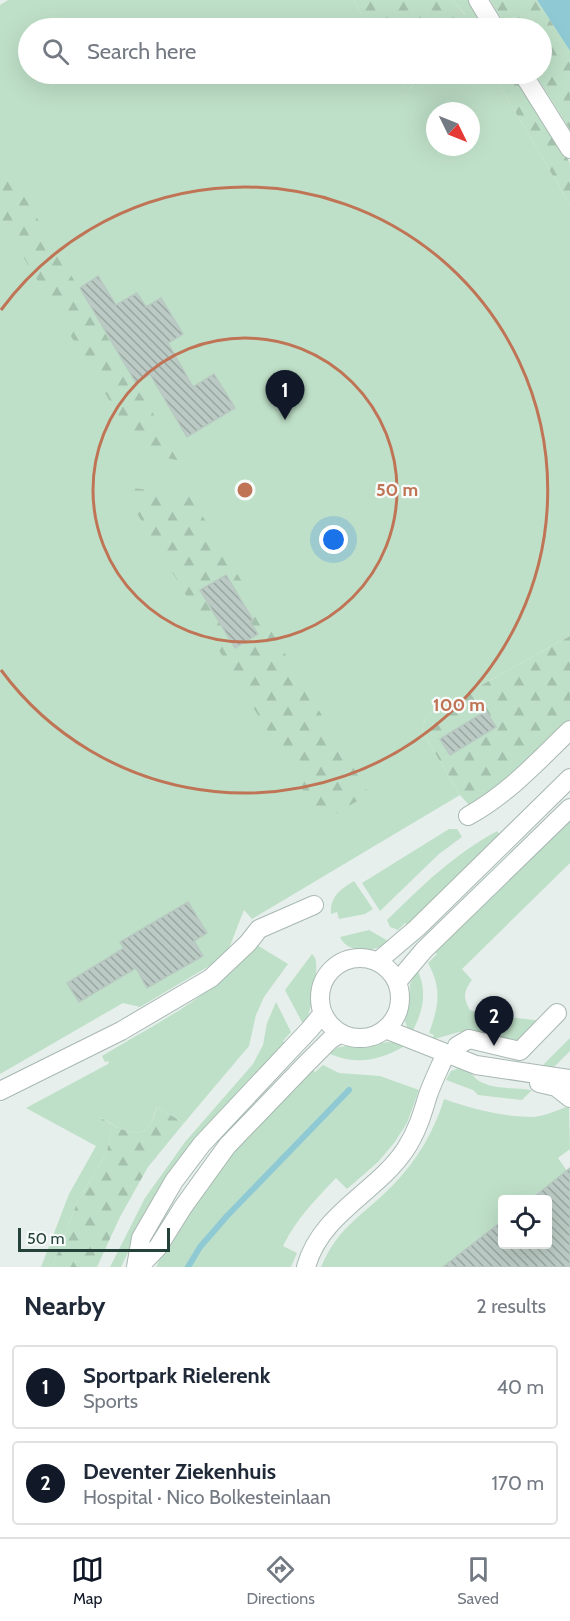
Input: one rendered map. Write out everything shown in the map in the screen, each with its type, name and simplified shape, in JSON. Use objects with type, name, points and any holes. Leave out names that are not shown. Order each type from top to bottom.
[{"type":"street","points":[[478,0],[489,18]]},
{"type":"street","points":[[529,84],[570,149]]},
{"type":"street","points":[[468,816],[492,803],[513,786],[570,730]]},
{"type":"street","points":[[377,962],[417,928],[570,778]]},
{"type":"street","points":[[397,982],[424,950],[570,808]]},
{"type":"street","points":[[0,1091],[121,1031],[212,978],[259,929],[314,905]]},
{"type":"street","points":[[367,959],[377,962],[392,974],[397,982],[398,1008],[391,1023],[385,1029],[368,1037],[359,1038],[341,1033],[327,1021],[323,1013],[320,992],[323,981],[330,972],[347,960],[367,959]]},
{"type":"street","points":[[137,1267],[141,1238],[154,1213],[195,1153],[323,1013]]},
{"type":"street","points":[[306,1267],[310,1253],[327,1226],[385,1174],[404,1151],[419,1128],[429,1094],[452,1049],[469,1040],[520,1051],[563,1014]]},
{"type":"street","points":[[519,1062],[530,1056],[563,1014]]},
{"type":"street","points":[[385,1029],[452,1049],[500,1080],[544,1084],[562,1090],[570,1098]]},
{"type":"street","points":[[137,1267],[158,1247],[202,1178],[227,1146],[330,1040],[341,1033]]},
{"type":"street","points":[[476,1065],[569,1080]]},
{"type":"green space","points":[[8,0],[353,0],[364,18],[18,18],[18,84],[402,84],[406,90],[417,84],[499,84],[570,205],[570,636],[426,716],[422,731],[460,795],[252,919],[244,910],[226,956],[140,1007],[123,1003],[0,1074],[0,5]]},
{"type":"green space","points":[[353,0],[453,0],[469,18],[364,18]]},
{"type":"green space","points":[[453,0],[473,0],[484,18],[469,18]]},
{"type":"green space","points":[[490,0],[537,0],[549,18],[501,18]]},
{"type":"green space","points":[[552,23],[570,51],[570,130],[541,84],[552,84]]},
{"type":"green space","points":[[402,84],[417,84],[406,90]]},
{"type":"green space","points":[[499,84],[522,84],[570,163],[570,205]]},
{"type":"green space","points":[[0,156],[133,383],[185,462],[145,453],[138,448],[0,218]]},
{"type":"green space","points":[[132,488],[190,495],[369,794],[322,822],[126,495],[125,492]]},
{"type":"green space","points":[[570,636],[570,720],[495,793],[469,805],[460,795],[422,731],[426,716]]},
{"type":"green space","points":[[570,818],[570,863],[462,969],[472,980],[465,995],[470,1010],[481,1014],[543,1021],[521,1044],[467,1032],[431,1040],[434,1035],[429,1033],[438,997],[428,963],[437,954],[433,951]]},
{"type":"green space","points":[[449,829],[457,829],[462,837],[439,854],[380,911],[362,883]]},
{"type":"green space","points":[[497,831],[502,837],[410,927],[405,923],[398,930],[390,927],[387,920],[426,883],[452,861]]},
{"type":"green space","points":[[354,881],[373,909],[365,914],[339,919],[337,912],[331,914],[332,902],[341,890]]},
{"type":"green space","points":[[369,930],[390,942],[377,948],[363,950],[349,947],[340,937]]},
{"type":"green space","points":[[257,945],[288,964],[264,997],[256,1015],[249,1046],[184,1123],[157,1107],[150,1125],[139,1133],[125,1130],[99,1117],[111,1134],[107,1151],[77,1203],[52,1267],[41,1267],[69,1194],[96,1146],[26,1108],[108,1064],[109,1061],[105,1062],[102,1056],[204,993],[241,962]]},
{"type":"green space","points":[[312,954],[316,960],[316,976],[311,1005],[304,1026],[285,990]]},
{"type":"green space","points":[[417,969],[422,985],[423,1001],[412,1032],[405,1021],[409,1007],[410,984]]},
{"type":"green space","points":[[276,1002],[291,1032],[283,1041],[287,1045],[137,1233],[121,1267],[110,1267],[145,1198],[185,1142],[253,1064],[263,1045],[267,1023]]},
{"type":"green space","points":[[570,1038],[570,1051],[551,1070],[539,1069]]},
{"type":"green space","points":[[388,1042],[403,1044],[403,1047],[385,1056],[367,1060],[349,1060],[330,1054],[341,1047]]},
{"type":"green space","points":[[323,1065],[339,1073],[380,1076],[419,1090],[407,1123],[394,1143],[378,1162],[347,1189],[336,1178],[307,1210],[283,1246],[297,1253],[291,1267],[156,1267],[187,1212],[226,1162],[311,1069],[315,1072]]},
{"type":"green space","points":[[459,1068],[468,1071],[479,1081],[488,1085],[532,1090],[522,1100],[478,1095],[473,1090],[446,1080],[451,1071]]},
{"type":"green space","points":[[444,1099],[488,1112],[522,1117],[542,1115],[569,1106],[570,1149],[558,1158],[567,1171],[534,1195],[498,1195],[498,1223],[443,1267],[321,1267],[344,1231],[410,1166],[430,1134]]},
{"type":"green space","points":[[157,1107],[184,1123],[148,1167],[120,1217],[97,1267],[52,1267],[77,1203],[107,1151],[111,1134],[97,1116],[124,1130],[139,1133],[150,1125]]},
{"type":"water","points":[[537,0],[570,0],[570,51],[552,23],[552,18],[549,18]]},
{"type":"building","points":[[98,276],[116,305],[137,293],[146,307],[161,298],[183,334],[168,343],[193,387],[214,374],[235,408],[187,437],[150,374],[136,383],[80,288]]},
{"type":"building","points":[[226,575],[253,620],[250,622],[258,634],[235,648],[200,590]]},
{"type":"building","points":[[486,711],[496,727],[450,755],[440,739]]},
{"type":"building","points":[[188,902],[207,933],[194,941],[203,956],[147,988],[136,968],[79,1002],[67,983],[124,948],[120,942]]},
{"type":"building","points":[[570,1168],[570,1267],[443,1267],[498,1224],[498,1249],[552,1249],[552,1195],[536,1195]]},
{"type":"waterway","points":[[188,1267],[200,1247],[227,1216],[349,1090]]},
{"type":"place","name":"Sportpark Rielerenk","points":[[285,420]]},
{"type":"place","name":"Deventer Ziekenhuis","points":[[494,1046]]}]
